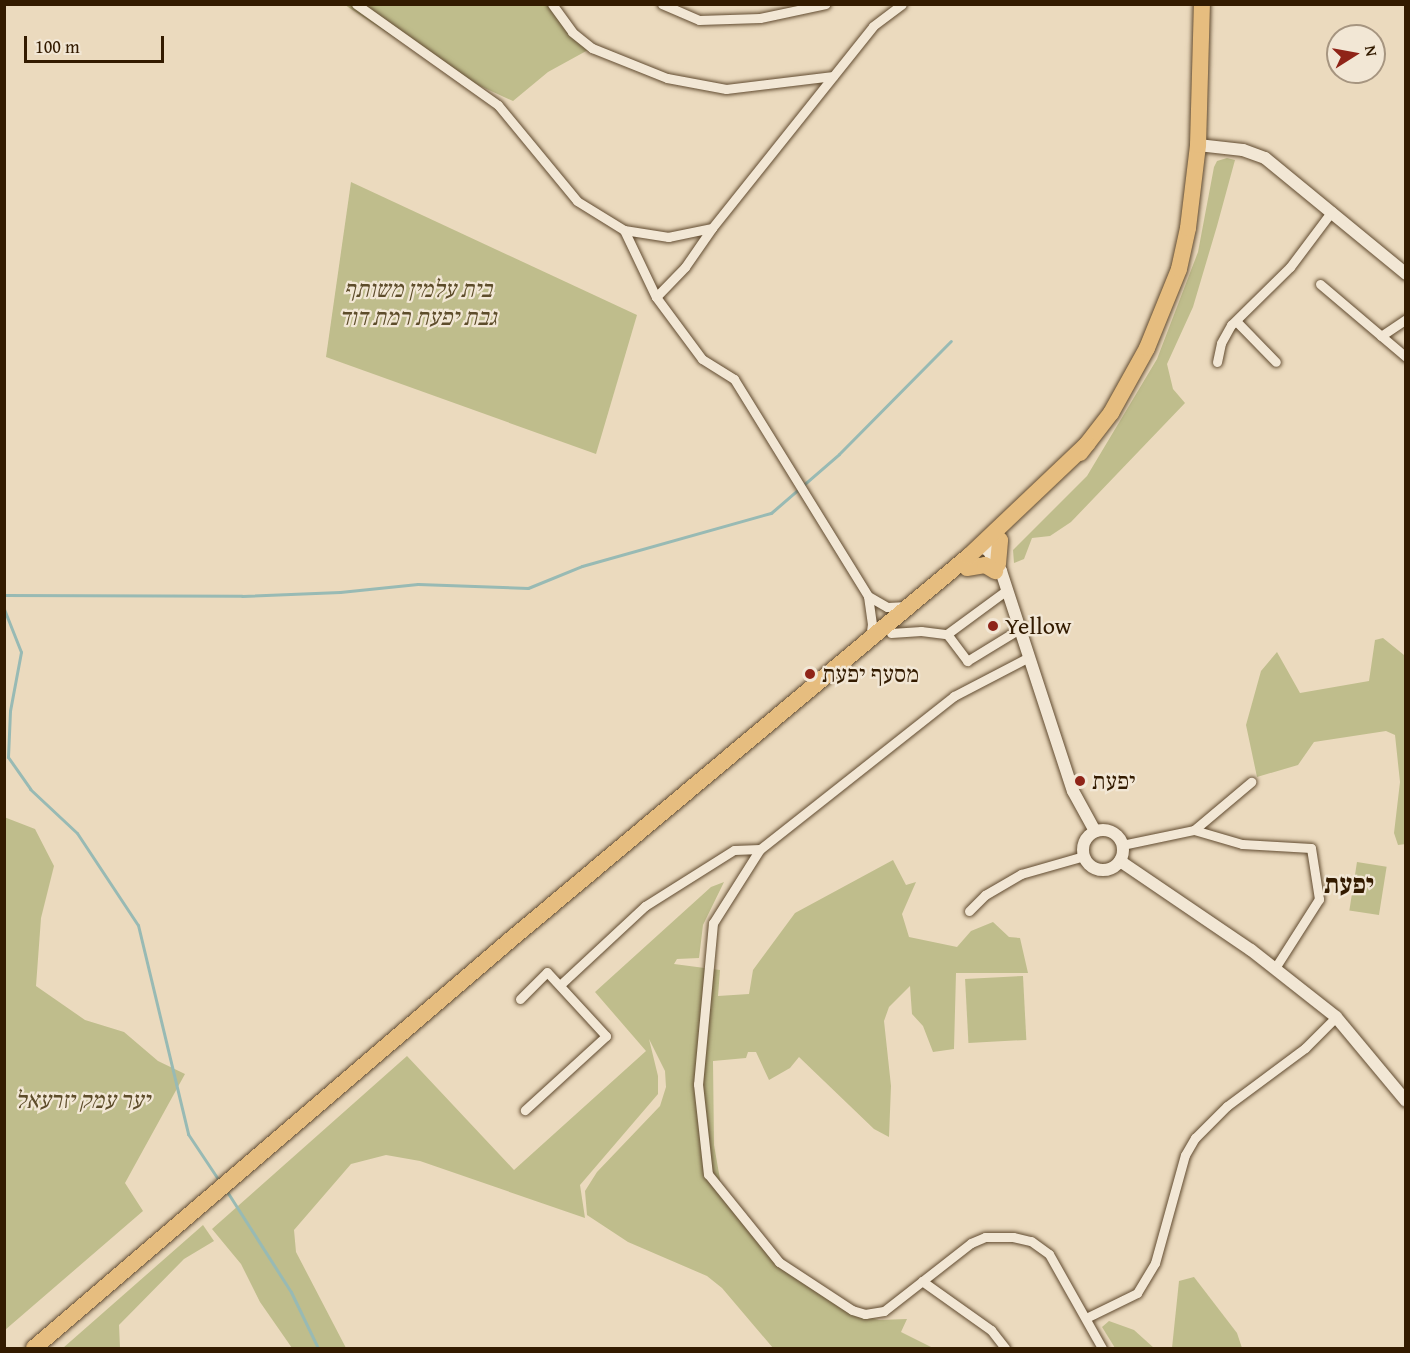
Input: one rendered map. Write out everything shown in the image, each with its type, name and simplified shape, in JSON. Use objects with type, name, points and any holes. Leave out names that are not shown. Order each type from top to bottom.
[{"type":"highway","points":[[34,1348],[509,941],[775,721],[909,606],[990,555],[1088,444],[1111,413],[1147,348],[1179,269],[1191,209],[1198,145],[1202,4]]},
{"type":"highway","points":[[775,721],[891,633],[967,568],[985,566],[990,555]]},
{"type":"street","points":[[356,4],[498,105],[577,201],[624,230],[668,237],[712,228]]},
{"type":"street","points":[[662,4],[699,20],[760,18],[826,4]]},
{"type":"street","points":[[553,5],[572,32],[592,48],[667,78],[726,89],[833,76]]},
{"type":"street","points":[[656,297],[685,267],[712,228],[873,26],[902,5]]},
{"type":"street","points":[[1198,145],[1243,150],[1265,158],[1406,274]]},
{"type":"street","points":[[1216,362],[1223,338],[1236,321],[1290,267],[1332,211]]},
{"type":"street","points":[[624,230],[656,297],[702,359],[734,379],[868,596],[872,624],[869,640]]},
{"type":"street","points":[[1320,284],[1406,357]]},
{"type":"street","points":[[1381,336],[1406,319]]},
{"type":"street","points":[[1236,321],[1276,362]]},
{"type":"street","points":[[990,555],[1007,590],[1021,628],[1073,791],[1095,831]]},
{"type":"street","points":[[891,633],[921,631],[947,634],[1007,590]]},
{"type":"street","points":[[868,596],[887,607],[909,606]]},
{"type":"street","points":[[947,634],[967,661],[1021,628]]},
{"type":"street","points":[[1029,657],[954,696],[760,849],[713,923],[698,1084],[708,1174],[779,1262],[852,1311],[884,1311],[971,1243],[991,1236],[1013,1237],[1031,1241],[1049,1254],[1102,1348]]},
{"type":"street","points":[[1194,830],[1251,782]]},
{"type":"street","points":[[1122,845],[1194,830],[1242,844],[1311,848],[1319,898],[1275,968]]},
{"type":"street","points":[[1084,855],[1086,839],[1095,831],[1108,831],[1122,845]]},
{"type":"street","points":[[1084,855],[1097,869],[1110,868],[1120,861],[1122,845]]},
{"type":"street","points":[[560,985],[645,906],[734,850],[760,849]]},
{"type":"street","points":[[969,911],[985,895],[1021,874],[1084,855]]},
{"type":"street","points":[[1120,861],[1275,968],[1336,1017],[1406,1101]]},
{"type":"street","points":[[520,999],[547,972],[606,1036],[525,1110]]},
{"type":"street","points":[[1086,1318],[1137,1293],[1155,1263],[1185,1155],[1195,1138],[1227,1106],[1305,1048],[1336,1017]]},
{"type":"street","points":[[922,1281],[991,1330],[1005,1348]]},
{"type":"green space","points":[[345,5],[547,5],[566,20],[588,50],[548,72],[513,101],[441,68]]},
{"type":"green space","points":[[1227,158],[1235,160],[1217,226],[1193,307],[1167,364],[1173,389],[1185,403],[1071,522],[1050,536],[1032,538],[1024,559],[1014,563],[1013,550],[1087,476],[1157,359],[1198,252],[1214,167],[1217,161]]},
{"type":"green space","name":"בית עלמין משותף גבת יפעת רמת דוד","points":[[351,182],[637,315],[596,454],[326,357]]},
{"type":"green space","points":[[1383,638],[1404,655],[1405,668],[1406,844],[1398,845],[1394,833],[1400,782],[1395,735],[1386,731],[1314,742],[1298,765],[1257,777],[1246,725],[1261,671],[1277,652],[1300,693],[1369,681],[1375,640]]},
{"type":"green space","name":"יער עמק יזרעאל","points":[[4,817],[35,829],[54,866],[41,918],[36,986],[85,1020],[124,1032],[158,1061],[185,1074],[125,1183],[143,1211],[5,1330]]},
{"type":"green space","points":[[893,860],[906,885],[916,882],[902,914],[909,937],[957,947],[971,931],[993,922],[1009,937],[1020,938],[1028,973],[956,973],[954,1049],[933,1052],[923,1026],[912,1014],[910,986],[889,1007],[884,1021],[891,1086],[889,1137],[874,1129],[799,1057],[790,1068],[769,1080],[756,1052],[748,1052],[746,1058],[713,1061],[714,1145],[721,1185],[781,1258],[865,1316],[879,1320],[907,1319],[901,1332],[933,1348],[773,1348],[722,1288],[707,1276],[628,1242],[587,1215],[585,1191],[597,1172],[660,1106],[666,1087],[665,1071],[649,1039],[658,1076],[658,1094],[580,1185],[585,1218],[420,1161],[386,1155],[351,1164],[294,1230],[296,1252],[346,1348],[292,1348],[260,1302],[241,1264],[212,1229],[407,1056],[514,1170],[646,1051],[595,992],[711,887],[724,882],[703,925],[699,958],[677,959],[674,964],[720,970],[718,996],[749,994],[753,970],[795,913]]},
{"type":"green space","points":[[1357,862],[1387,867],[1379,915],[1349,910]]},
{"type":"green space","points":[[1023,976],[1026,1040],[968,1043],[965,979]]},
{"type":"green space","points":[[203,1225],[214,1241],[184,1259],[119,1325],[120,1348],[63,1348]]},
{"type":"green space","points":[[1194,1277],[1237,1333],[1242,1348],[1172,1348],[1179,1281]]},
{"type":"green space","points":[[1109,1321],[1134,1330],[1154,1348],[1115,1348],[1102,1327]]},
{"type":"waterway","points":[[4,595],[242,596],[340,592],[418,584],[528,588],[582,566],[771,513],[839,454],[951,341]]},
{"type":"waterway","points":[[4,609],[21,652],[10,711],[8,757],[30,789],[77,833],[138,925],[188,1134],[220,1182]]},
{"type":"waterway","points":[[226,1190],[291,1292],[318,1348]]},
{"type":"place","name":"Yellow","points":[[993,626]]},
{"type":"place","name":"מסעף יפעת","points":[[810,674]]},
{"type":"place","name":"יפעת","points":[[1080,781]]},
{"type":"district","name":"יפעת","points":[[1349,884]]}]
